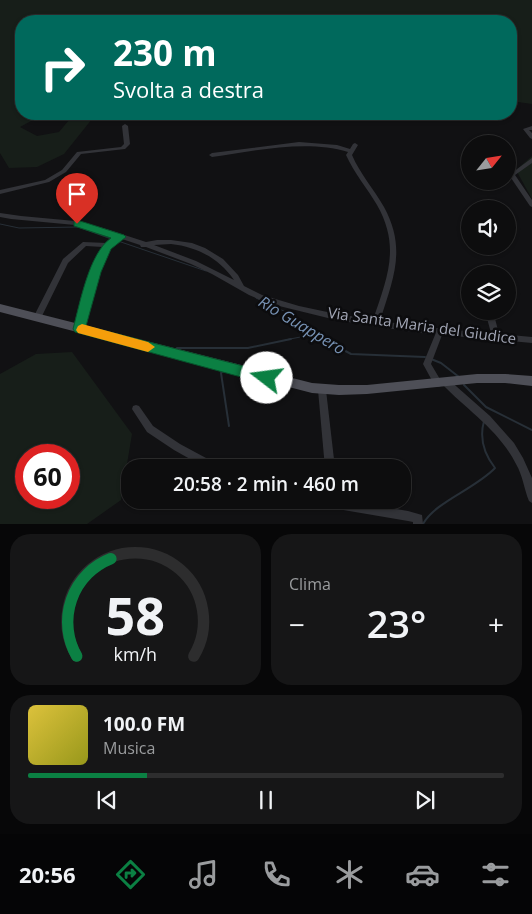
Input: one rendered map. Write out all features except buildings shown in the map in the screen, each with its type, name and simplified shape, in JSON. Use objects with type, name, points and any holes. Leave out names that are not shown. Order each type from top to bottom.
[{"type":"main road","points":[[0,308],[267,378],[322,390],[353,390],[499,378],[532,381]]},
{"type":"street","points":[[0,192],[46,182],[64,171],[79,153],[123,148],[127,144],[125,126]]},
{"type":"street","points":[[532,128],[526,130],[532,137]]},
{"type":"street","points":[[212,155],[299,144],[353,148],[349,155],[356,172],[386,218],[394,248],[393,274],[376,322]]},
{"type":"street","points":[[532,160],[512,175],[532,204]]},
{"type":"street","name":"Via Santa Maria del Giudice","points":[[0,216],[18,220],[77,224],[115,241],[143,245],[208,269],[265,299],[282,304],[376,322],[440,331],[532,340]]},
{"type":"street","points":[[37,318],[70,254],[85,244],[115,241]]},
{"type":"street","points":[[79,329],[95,272],[115,241]]},
{"type":"street","points":[[143,245],[150,242],[190,244],[206,250],[232,272],[241,286]]},
{"type":"street","points":[[491,320],[496,337]]},
{"type":"street","points":[[440,331],[429,360],[429,371],[504,435],[530,486],[532,498]]},
{"type":"street","points":[[322,390],[329,459]]},
{"type":"street","points":[[136,409],[150,429],[176,447],[199,459]]},
{"type":"street","points":[[373,509],[418,519],[418,524]]},
{"type":"shaded area","points":[[0,0],[532,0],[532,104],[517,102],[517,15],[15,15],[15,120],[33,120],[20,127],[37,136],[59,132],[69,120],[91,120],[64,154],[37,167],[9,168],[0,153]]},
{"type":"shaded area","points":[[532,156],[532,199],[516,170]]},
{"type":"shaded area","points":[[72,352],[132,434],[128,459],[121,459],[121,500],[87,524],[0,524],[0,374],[36,354]]},
{"type":"waterway","name":"Rio Guappero","points":[[0,224],[19,228],[78,227],[114,240]]},
{"type":"waterway","name":"Rio Guappero","points":[[118,241],[206,271]]},
{"type":"waterway","name":"Rio Guappero","points":[[256,298],[288,313],[325,340]]},
{"type":"waterway","points":[[285,340],[316,334]]},
{"type":"waterway","points":[[177,348],[248,348],[291,339]]},
{"type":"waterway","name":"Rio Guappero","points":[[323,339],[351,354],[425,357]]},
{"type":"waterway","name":"Rio Guappero","points":[[431,359],[441,363],[459,377]]},
{"type":"waterway","points":[[223,371],[221,373],[229,426]]},
{"type":"waterway","name":"Rio Guappero","points":[[464,385],[486,407],[532,430]]},
{"type":"waterway","points":[[423,524],[436,509],[477,483],[495,468],[483,446],[484,421]]},
{"type":"slow traffic","points":[[82,330],[148,347]]},
{"type":"route","points":[[77,224],[120,237],[113,244],[106,247],[95,272],[79,329],[267,378]]}]
